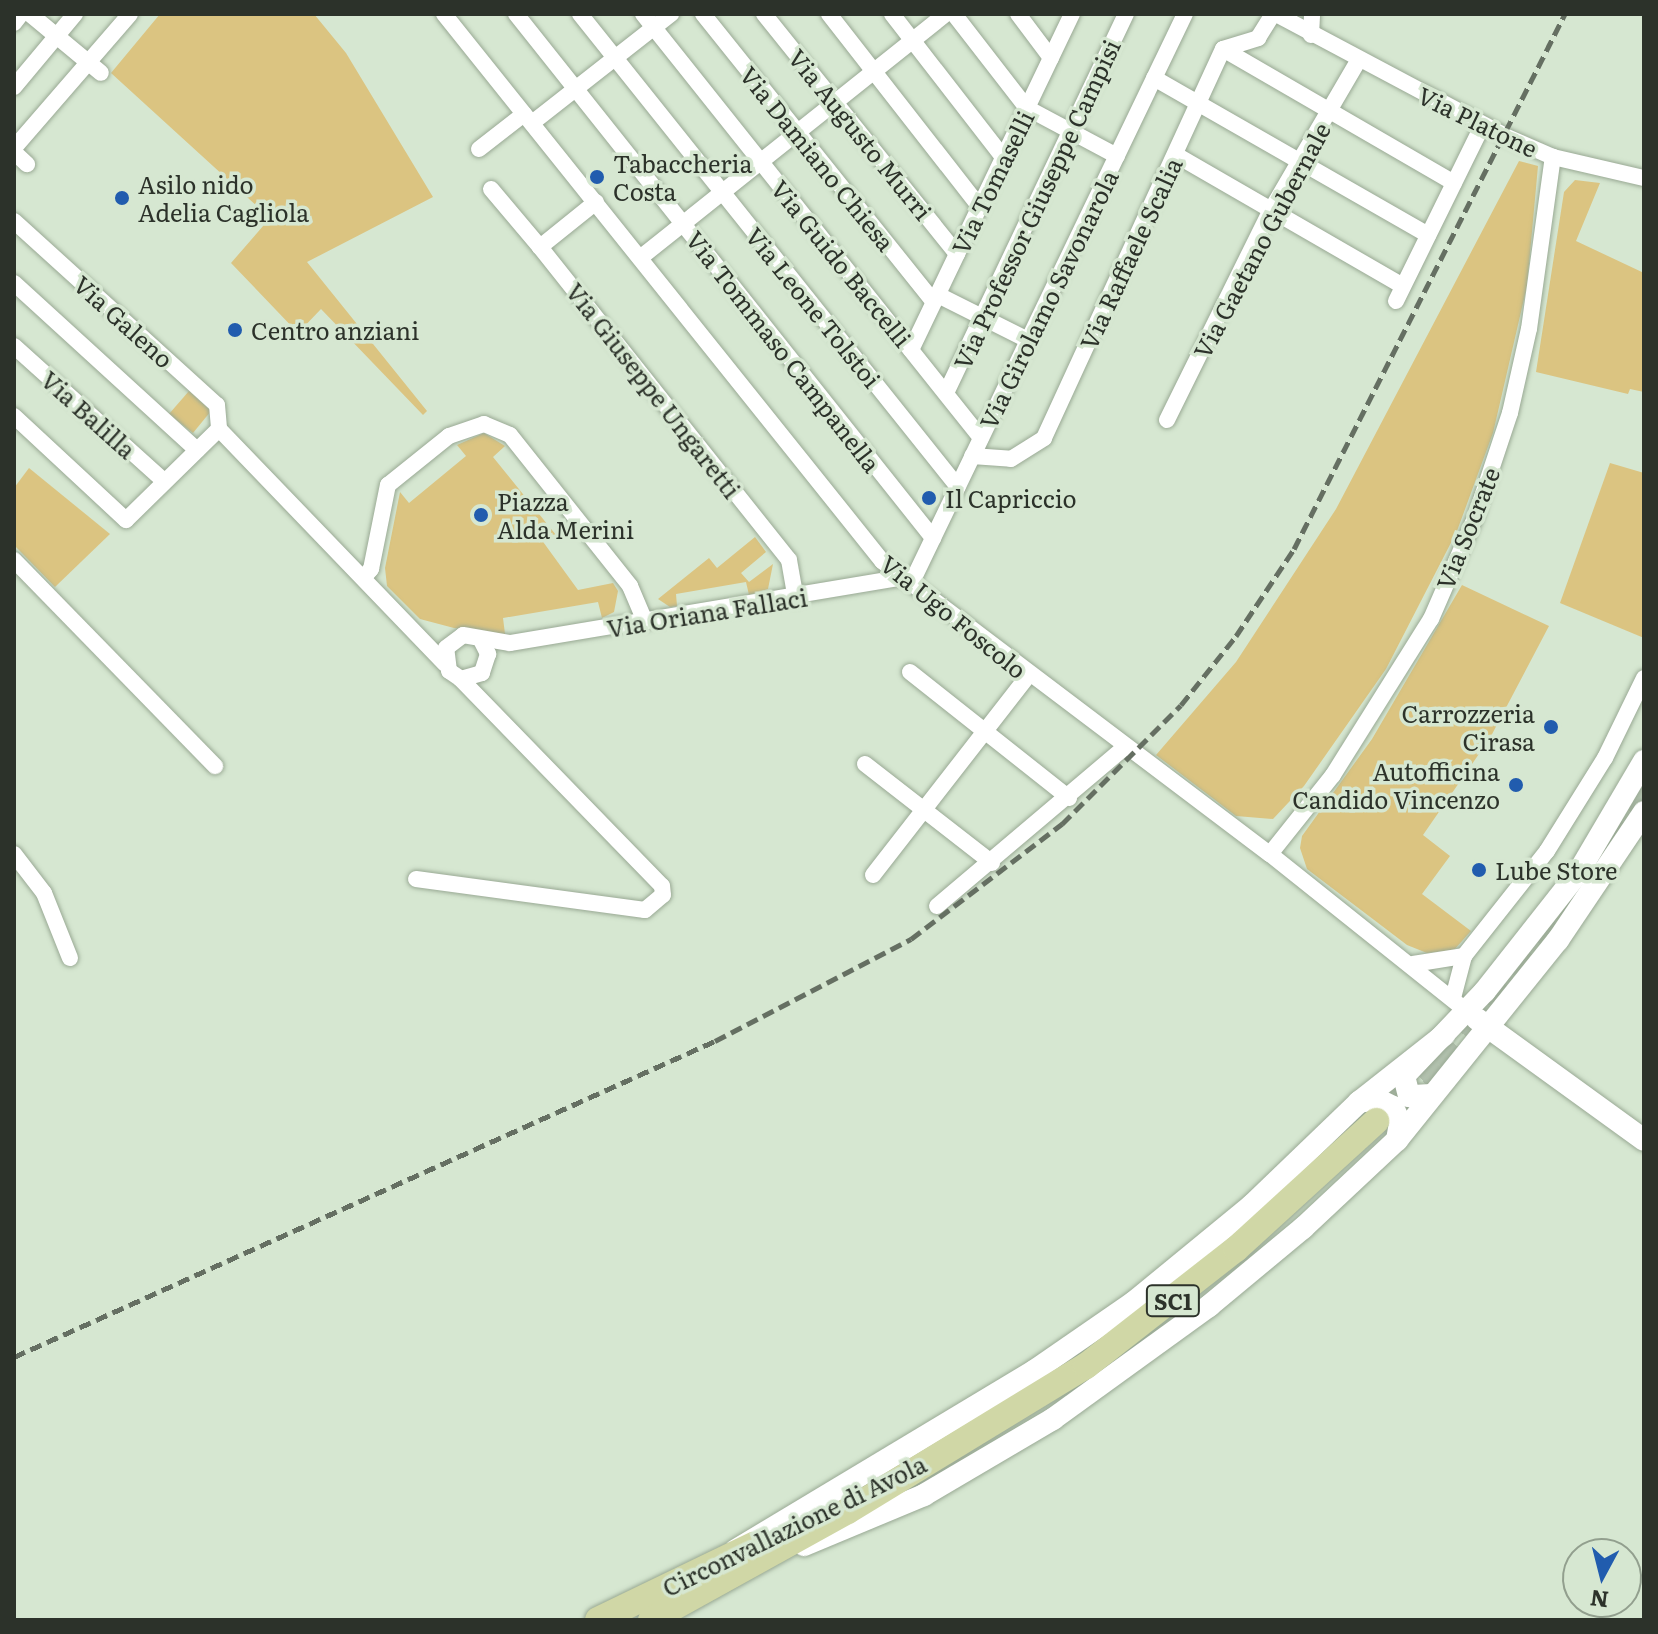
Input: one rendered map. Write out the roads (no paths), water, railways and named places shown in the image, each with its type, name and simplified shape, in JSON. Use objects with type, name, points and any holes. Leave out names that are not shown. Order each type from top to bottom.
[{"type":"main road","name":"Circonvallazione di Avola","points":[[651,1620],[947,1451],[1147,1322],[1294,1199],[1367,1112]]},
{"type":"main road","name":"Circonvallazione di Avola","points":[[607,1617],[947,1451]]},
{"type":"street","points":[[14,23],[21,14]]},
{"type":"street","points":[[30,14],[94,68]]},
{"type":"street","points":[[14,87],[75,14]]},
{"type":"street","points":[[18,155],[94,68],[130,14]]},
{"type":"street","name":"Via Ugo Foscolo","points":[[444,14],[882,561],[1028,676],[1270,854],[1460,1004]]},
{"type":"street","name":"Via Tommaso Campanella","points":[[516,14],[933,538]]},
{"type":"street","name":"Via Leone Tolstoi","points":[[580,14],[958,487]]},
{"type":"street","name":"Via Guido Baccelli","points":[[643,14],[981,438]]},
{"type":"street","points":[[479,149],[576,88],[671,14]]},
{"type":"street","name":"Via Damiano Chiesa","points":[[703,14],[936,298]]},
{"type":"street","name":"Via Augusto Murri","points":[[764,14],[957,254]]},
{"type":"street","points":[[829,14],[980,207]]},
{"type":"street","points":[[892,14],[1003,157]]},
{"type":"street","points":[[640,258],[946,14]]},
{"type":"street","points":[[954,14],[1027,108],[1117,156]]},
{"type":"street","points":[[1018,14],[1051,58]]},
{"type":"street","name":"Via Tomaselli","points":[[911,350],[1072,14]]},
{"type":"street","name":"Via Professor Giuseppe Campisi","points":[[946,393],[1126,14]]},
{"type":"street","name":"Via Girolamo Savonarola","points":[[907,581],[933,538],[1185,14]]},
{"type":"street","points":[[1312,14],[1316,38]]},
{"type":"street","points":[[1223,49],[1258,38],[1273,16]]},
{"type":"street","name":"Via Platone","points":[[1273,16],[1482,126],[1553,157],[1644,178]]},
{"type":"street","points":[[1223,49],[1454,183]]},
{"type":"street","name":"Via Raffaele Scalia","points":[[972,456],[1011,459],[1044,438],[1223,49]]},
{"type":"street","name":"Via Gaetano Gubernale","points":[[1167,420],[1271,210],[1358,61]]},
{"type":"street","points":[[1154,78],[1428,235]]},
{"type":"street","points":[[1176,155],[1271,210],[1400,294],[1482,126]]},
{"type":"street","name":"Via Socrate","points":[[1270,854],[1333,775],[1431,619],[1475,518],[1510,413],[1529,329],[1553,157]]},
{"type":"street","name":"Via Giuseppe Ungaretti","points":[[491,189],[789,560],[796,598]]},
{"type":"street","points":[[540,247],[596,202]]},
{"type":"street","name":"Via Galeno","points":[[14,221],[217,405],[219,429]]},
{"type":"street","points":[[14,283],[197,450]]},
{"type":"street","points":[[936,298],[1028,340]]},
{"type":"street","name":"Via Balilla","points":[[14,346],[164,481]]},
{"type":"street","points":[[14,416],[126,520],[219,429],[662,886],[663,895],[645,910],[416,879]]},
{"type":"street","points":[[364,577],[371,569],[388,485],[449,436],[484,424],[510,435],[630,586],[645,622]]},
{"type":"street","points":[[14,560],[215,766]]},
{"type":"street","name":"Via Oriana Fallaci","points":[[481,640],[510,643],[907,581]]},
{"type":"street","points":[[414,632],[451,641],[463,635],[481,640],[496,716]]},
{"type":"street","points":[[445,664],[451,641]]},
{"type":"street","points":[[461,679],[485,667],[510,643]]},
{"type":"street","points":[[910,672],[1069,798]]},
{"type":"street","points":[[873,875],[1028,676]]},
{"type":"street","points":[[1460,1004],[1464,956],[1547,851],[1605,758],[1644,678]]},
{"type":"street","points":[[937,906],[1069,798],[1125,747]]},
{"type":"street","points":[[1431,1095],[1409,1096],[1403,1080],[1444,1035],[1460,1004],[1578,873],[1644,761]]},
{"type":"street","points":[[865,764],[992,863]]},
{"type":"street","points":[[758,1560],[882,1515],[1053,1419],[1233,1287],[1397,1140],[1558,940],[1644,812]]},
{"type":"street","points":[[14,854],[44,893],[70,958]]},
{"type":"street","points":[[1413,964],[1464,956]]},
{"type":"street","points":[[1460,1004],[1644,1140]]},
{"type":"street","points":[[718,1561],[1034,1371],[1134,1302],[1367,1112],[1444,1035]]},
{"type":"street","points":[[1367,1112],[1377,1099],[1393,1107],[1400,1123],[1397,1140]]},
{"type":"tunnel","points":[[1393,1106],[1438,1064],[1515,974],[1588,877],[1644,786]]},
{"type":"railway","points":[[14,1357],[715,1041],[911,939],[1062,824],[1181,705],[1236,636],[1294,549],[1565,14]]},
{"type":"place","name":"Tabaccheria Costa","points":[[597,177]]},
{"type":"place","name":"Asilo nido Adelia Cagliola","points":[[122,198]]},
{"type":"place","name":"Centro anziani","points":[[235,330]]},
{"type":"place","name":"Il Capriccio","points":[[929,498]]},
{"type":"place","name":"Piazza Alda Merini","points":[[481,515]]},
{"type":"place","name":"Carrozzeria Cirasa","points":[[1551,727]]},
{"type":"place","name":"Autofficina Candido Vincenzo","points":[[1516,785]]},
{"type":"place","name":"Lube Store","points":[[1479,870]]}]
